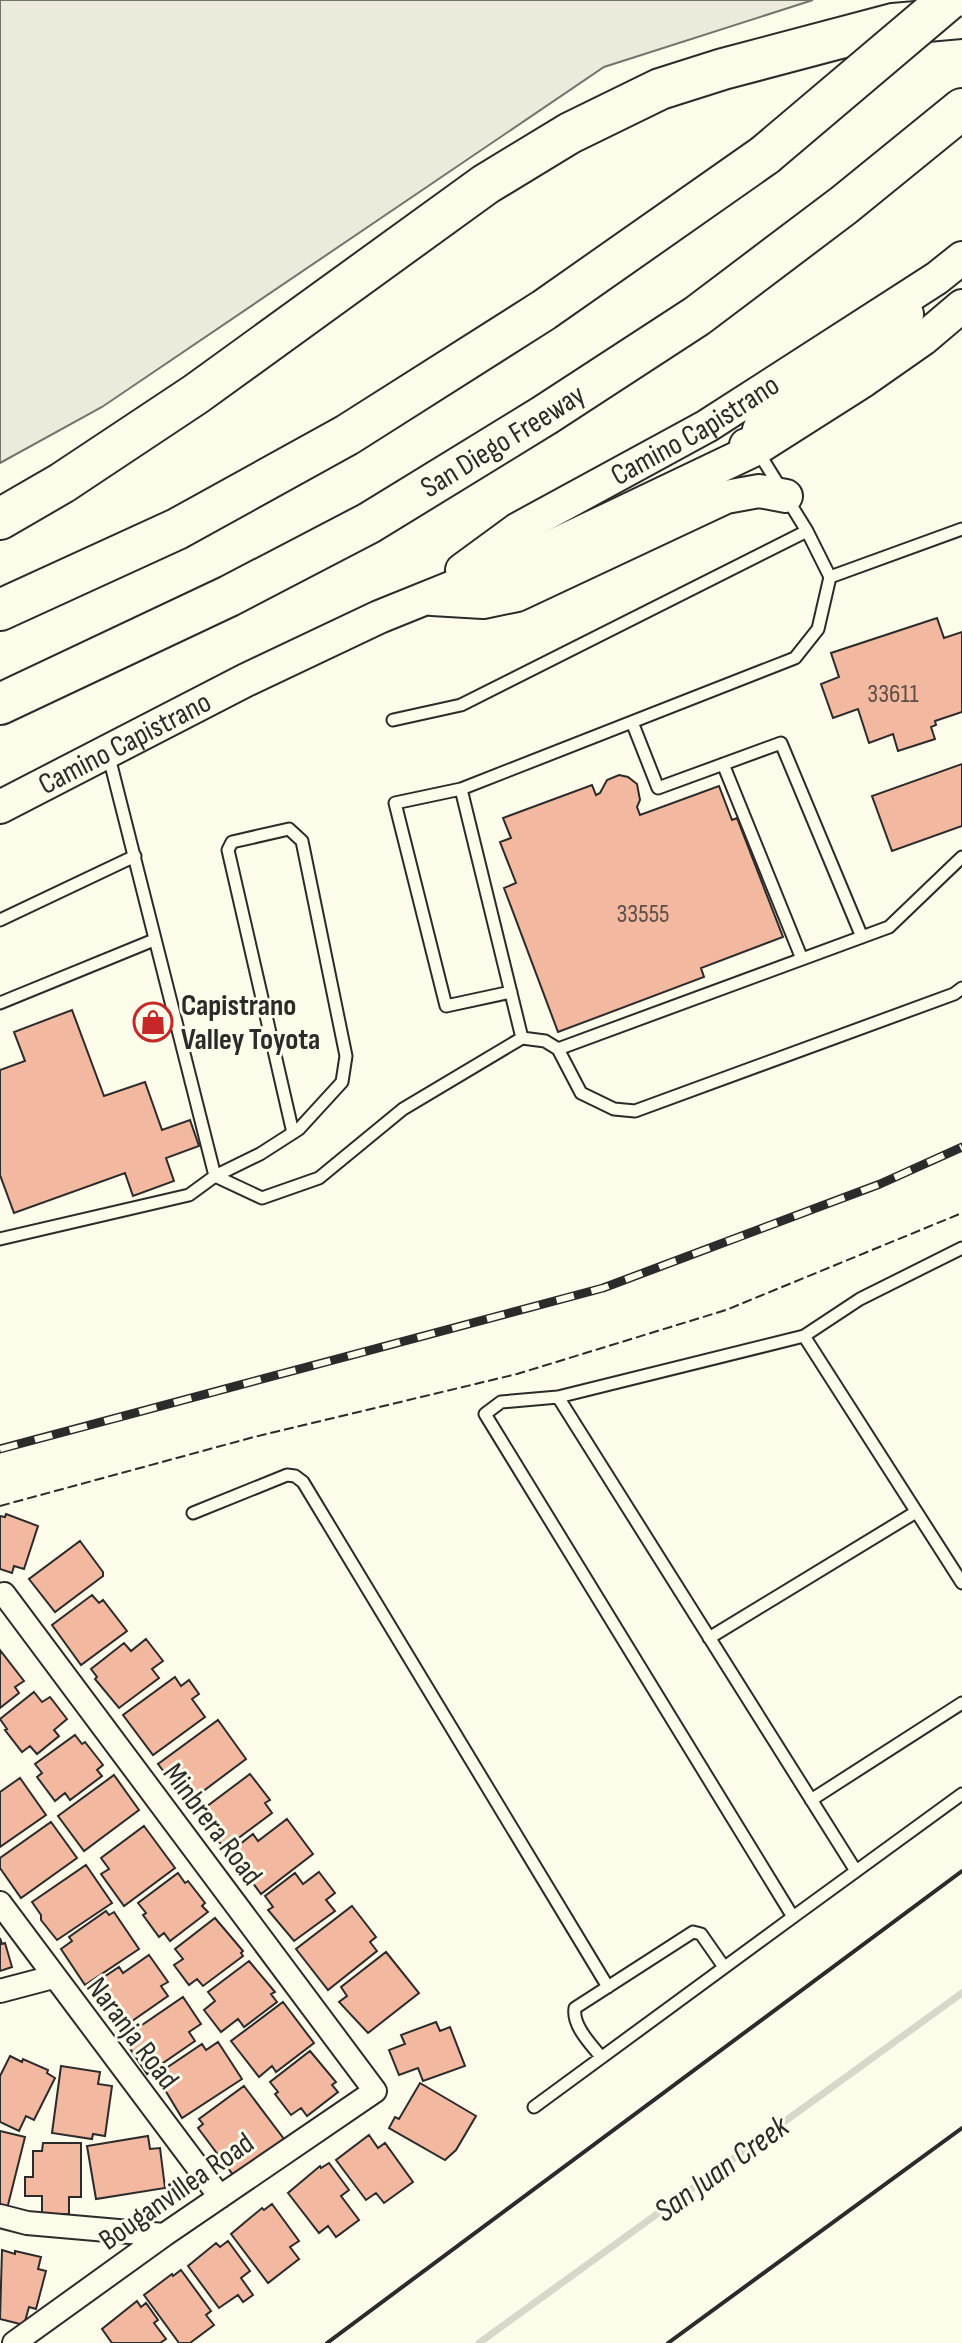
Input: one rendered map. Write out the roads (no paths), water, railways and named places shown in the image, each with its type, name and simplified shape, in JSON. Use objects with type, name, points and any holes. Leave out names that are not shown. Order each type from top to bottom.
[{"type":"highway","points":[[0,610],[177,529],[347,435],[544,310],[765,155],[948,0]]},
{"type":"highway","points":[[0,519],[62,483],[196,394],[486,184],[570,133],[660,89],[723,69],[893,24],[962,18]]},
{"type":"highway","name":"San Diego Freeway","points":[[0,704],[229,596],[355,531],[532,424],[697,316],[844,205],[962,109]]},
{"type":"main road","points":[[483,555],[687,452],[712,443],[740,443],[756,449],[757,433],[763,419],[776,407],[887,335],[950,268]]},
{"type":"main road","name":"Camino Capistrano","points":[[424,598],[518,529],[707,426],[950,268]]},
{"type":"main road","name":"Camino Capistrano","points":[[0,807],[246,680],[404,605],[540,552],[756,449],[863,381],[923,339],[962,306]]},
{"type":"main road","points":[[424,598],[483,602],[517,595],[726,497],[759,491],[786,496]]},
{"type":"street","name":"Minbrera Road","points":[[2,1595],[375,2091]]},
{"type":"street","name":"Naranja Road","points":[[0,1903],[220,2197]]},
{"type":"street","points":[[0,1991],[53,1977]]},
{"type":"street","name":"Bouganvillea Road","points":[[14,2343],[164,2235],[375,2091]]},
{"type":"street","points":[[0,2216],[27,2223],[164,2235]]},
{"type":"lane","points":[[511,992],[446,1006],[395,803],[461,789],[795,658],[818,629],[830,577],[807,531],[756,449]]},
{"type":"lane","points":[[830,577],[962,529]]},
{"type":"lane","points":[[393,720],[461,705],[807,531]]},
{"type":"lane","points":[[632,722],[658,788],[781,743],[862,937]]},
{"type":"lane","points":[[108,751],[215,1176]]},
{"type":"lane","points":[[723,764],[802,959]]},
{"type":"lane","points":[[461,789],[522,1038]]},
{"type":"lane","points":[[0,1239],[189,1195],[215,1176],[260,1154],[293,1133],[342,1082],[346,1056],[302,841],[289,829],[232,842],[228,850],[293,1133]]},
{"type":"lane","points":[[0,920],[135,856]]},
{"type":"lane","points":[[558,1049],[889,927],[962,857]]},
{"type":"lane","points":[[0,1003],[154,940]]},
{"type":"lane","points":[[215,1176],[262,1198],[319,1178],[403,1109],[522,1038],[545,1041],[558,1049],[581,1093],[614,1109],[635,1111],[926,1005],[962,988]]},
{"type":"lane","points":[[793,1917],[485,1414],[501,1402],[558,1397],[804,1336],[860,1299],[962,1248]]},
{"type":"lane","points":[[804,1336],[962,1583]]},
{"type":"lane","points":[[558,1397],[856,1871]]},
{"type":"lane","points":[[193,1513],[287,1475],[303,1482],[608,1987]]},
{"type":"lane","points":[[709,1638],[916,1512]]},
{"type":"lane","points":[[811,1800],[962,1703]]},
{"type":"lane","points":[[534,2107],[962,1794]]},
{"type":"lane","points":[[601,2057],[576,2023],[575,2008],[693,1932],[701,1934],[724,1967]]},
{"type":"waterway","name":"San Juan Creek","points":[[479,2343],[962,1993]]},
{"type":"railway","points":[[0,1449],[603,1288],[880,1184],[962,1147]]},
{"type":"place","name":"Capistrano Valley Toyota","points":[[153,1022]]}]
